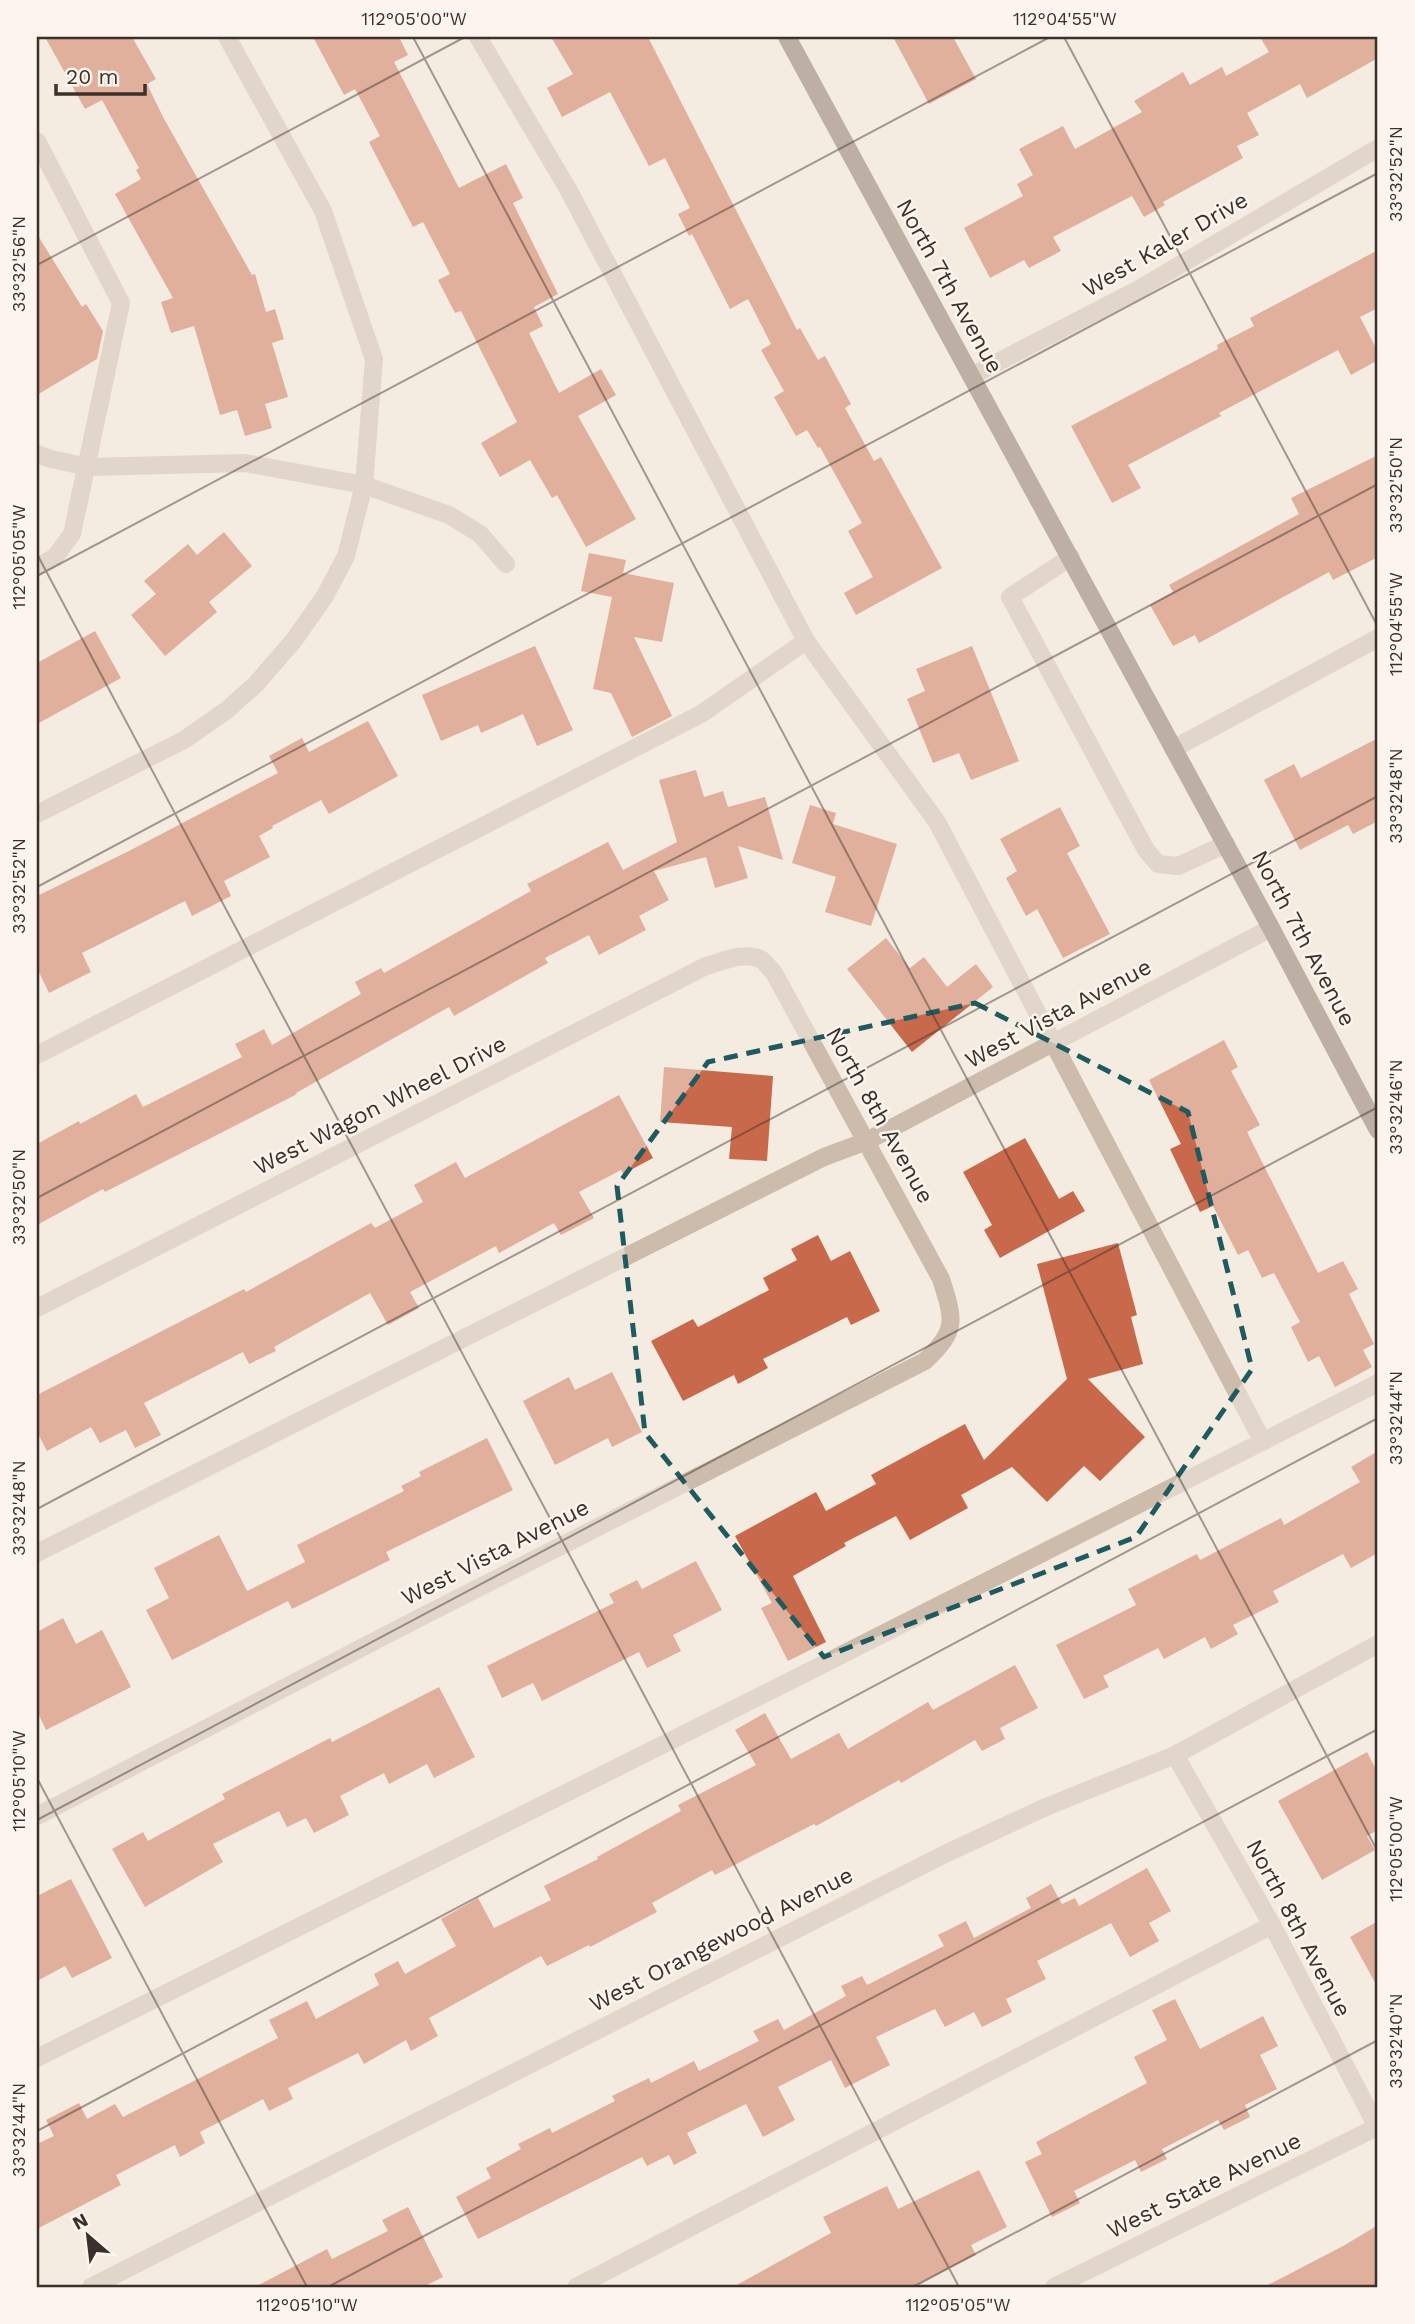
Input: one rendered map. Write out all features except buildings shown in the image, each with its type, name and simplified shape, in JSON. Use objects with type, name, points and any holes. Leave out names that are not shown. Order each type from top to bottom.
[{"type":"main road","name":"North 7th Avenue","points":[[787,37],[1071,557],[1378,1130]]},
{"type":"street","points":[[37,814],[184,740],[227,710],[256,684],[294,640],[326,596],[346,556],[364,485],[374,359],[323,211],[227,37]]},
{"type":"street","points":[[478,37],[568,189],[806,641],[937,822],[1263,1442]]},
{"type":"street","points":[[37,141],[121,303],[72,534],[55,556],[37,567]]},
{"type":"street","name":"West Kaler Drive","points":[[971,376],[1139,289],[1378,148]]},
{"type":"street","points":[[37,454],[88,467],[245,463],[364,485],[449,515],[480,534],[506,564]]},
{"type":"street","name":"North 7th Avenue","points":[[1071,557],[1010,597],[1146,850],[1158,864],[1178,866],[1226,844]]},
{"type":"street","points":[[1173,749],[1378,638]]},
{"type":"street","points":[[37,1055],[701,714],[806,641]]},
{"type":"street","name":"West Vista Avenue","points":[[37,1553],[824,1157],[867,1141],[1271,928]]},
{"type":"street","name":"North 8th Avenue","points":[[749,956],[761,960],[774,972],[942,1279],[952,1312]]},
{"type":"street","name":"West Wagon Wheel Drive","points":[[37,1308],[704,967],[731,958],[749,956]]},
{"type":"street","name":"West Vista Avenue","points":[[37,1816],[411,1622],[925,1361],[947,1339],[952,1312]]},
{"type":"street","points":[[37,2058],[1378,1382]]},
{"type":"street","name":"West Orangewood Avenue","points":[[91,2287],[947,1853],[1046,1807],[1175,1755],[1378,1644]]},
{"type":"street","name":"North 8th Avenue","points":[[1175,1755],[1272,1925],[1377,2127]]},
{"type":"street","points":[[576,2287],[1272,1925]]},
{"type":"street","name":"West State Avenue","points":[[1054,2287],[1377,2127]]},
{"type":"highlighted area","points":[[975,1003],[1188,1112],[1252,1369],[1136,1537],[824,1657],[645,1433],[617,1186],[708,1062]]}]
